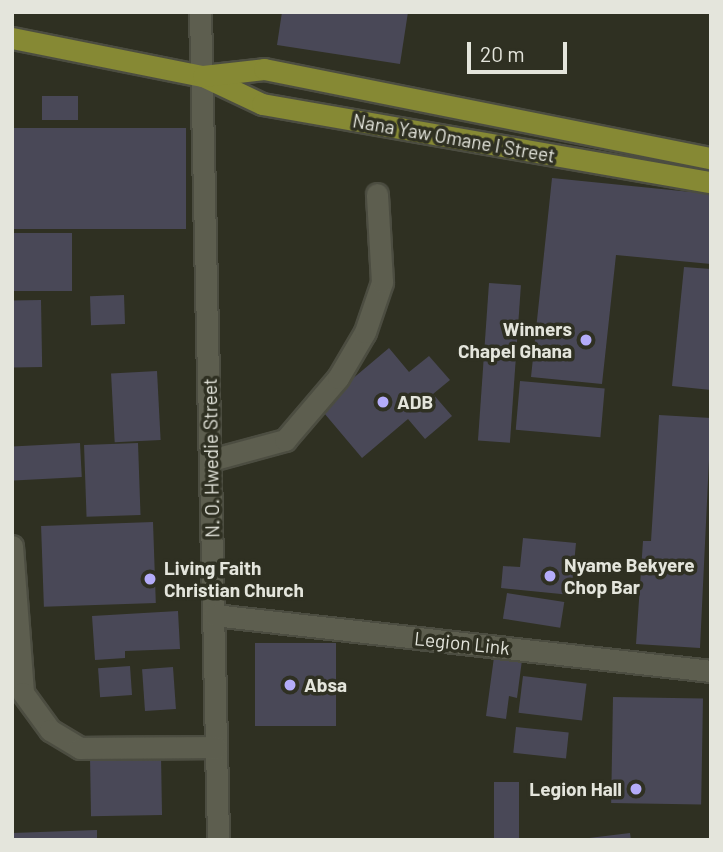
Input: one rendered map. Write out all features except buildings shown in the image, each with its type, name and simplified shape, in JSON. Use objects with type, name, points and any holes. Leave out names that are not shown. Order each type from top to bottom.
[{"type":"main road","name":"Nana Yaw Omane I Street","points":[[12,38],[203,76],[262,104],[711,182]]},
{"type":"main road","name":"Nana Yaw Omane I Street","points":[[203,76],[264,69],[711,158]]},
{"type":"street","name":"N. O. Hwedie Street","points":[[200,12],[218,840]]},
{"type":"street","points":[[211,460],[285,440],[338,378],[365,332],[382,282],[377,194]]},
{"type":"street","points":[[12,546],[23,692],[50,730],[80,748],[216,747]]},
{"type":"street","name":"Legion Link","points":[[214,615],[711,671]]},
{"type":"place","name":"Winners Chapel Ghana","points":[[586,340]]},
{"type":"place","name":"ADB","points":[[383,402]]},
{"type":"place","name":"Nyame Bekyere Chop Bar","points":[[550,576]]},
{"type":"place","name":"Living Faith Christian Church","points":[[150,579]]},
{"type":"place","name":"Absa","points":[[290,685]]},
{"type":"place","name":"Legion Hall","points":[[636,789]]}]
